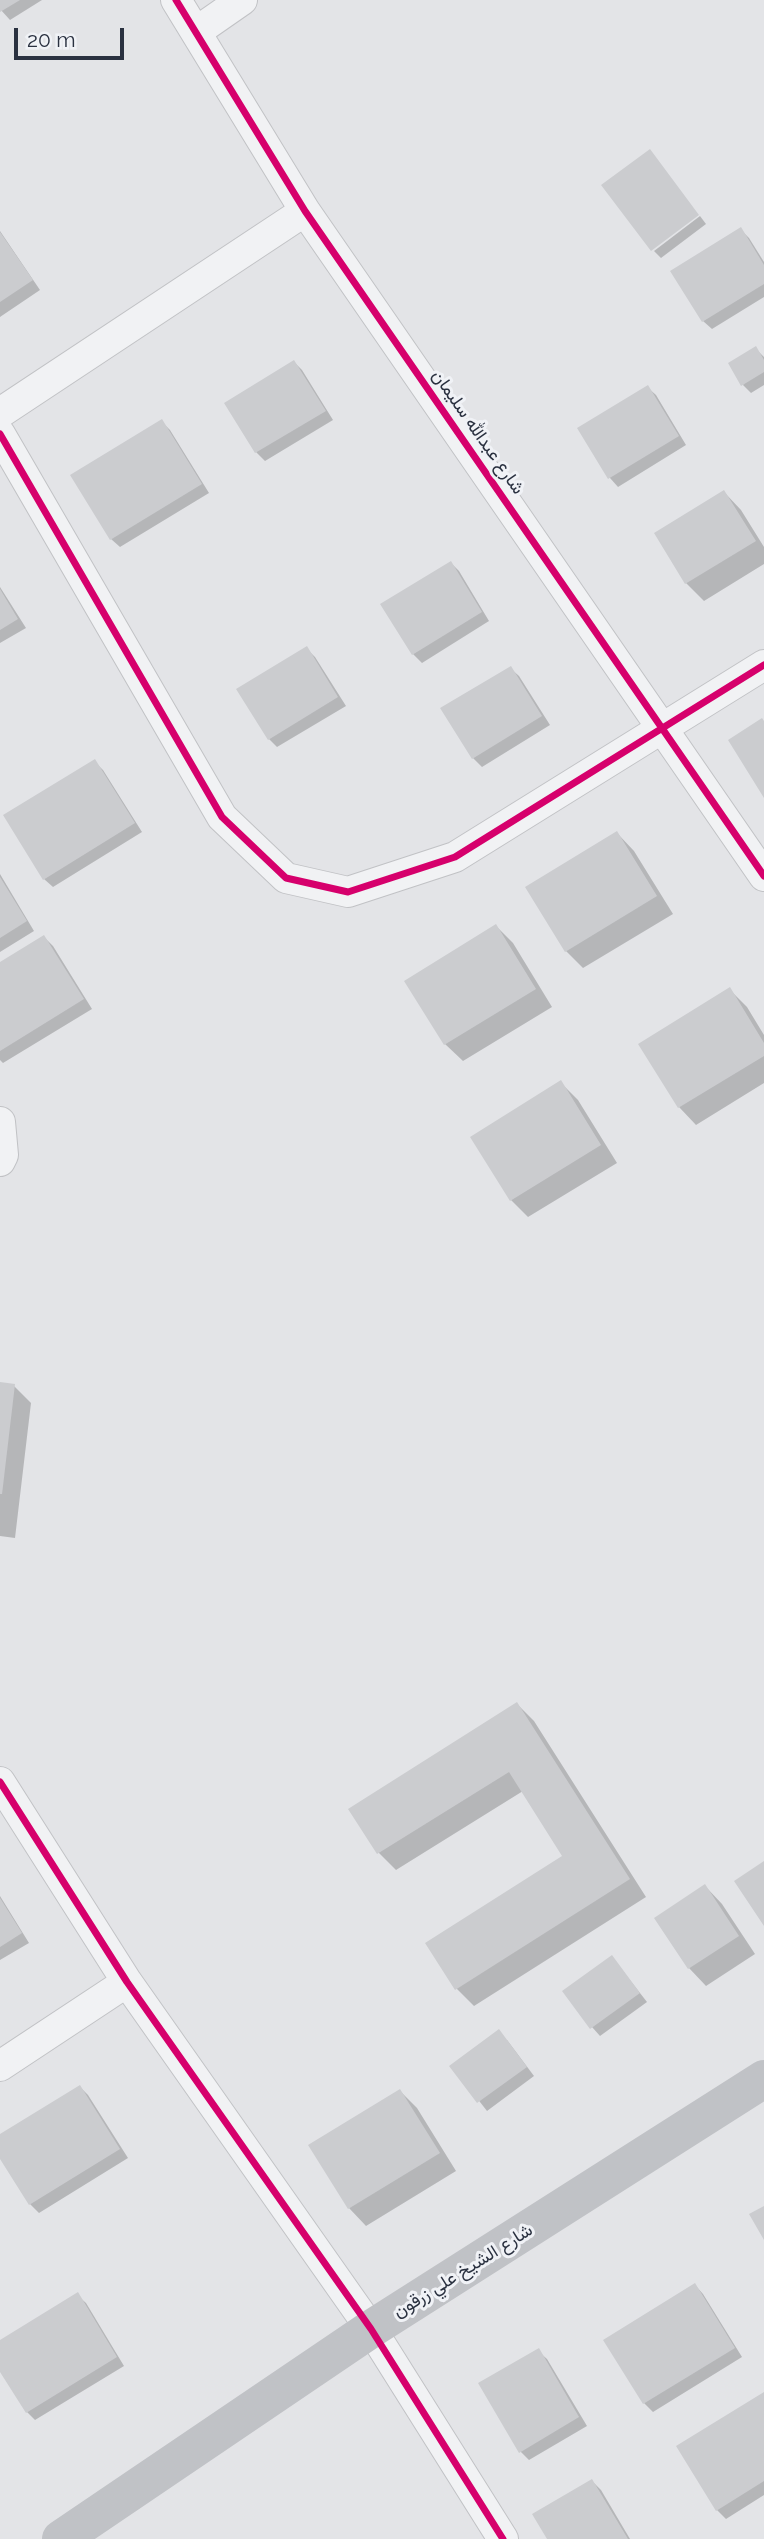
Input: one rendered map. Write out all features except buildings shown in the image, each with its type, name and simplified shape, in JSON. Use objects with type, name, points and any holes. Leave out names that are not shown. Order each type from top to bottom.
[{"type":"main road","name":"شارع الشيخ علي زرقون","points":[[61,2539],[371,2329],[764,2079]]},
{"type":"street","name":"شارع عبدالله سليمان","points":[[176,0],[305,211],[764,876]]},
{"type":"street","points":[[196,32],[242,0]]},
{"type":"street","points":[[0,413],[305,211]]},
{"type":"street","points":[[0,434],[222,817],[286,878],[348,892],[455,857],[764,665]]},
{"type":"street","points":[[0,1122],[3,1155],[0,1161]]},
{"type":"street","points":[[0,1782],[127,1982],[371,2329],[503,2539]]},
{"type":"street","points":[[0,2066],[127,1982]]},
{"type":"cycle path","points":[[176,0],[305,211],[764,876]]},
{"type":"cycle path","points":[[0,434],[222,817],[286,878],[348,892],[455,857],[764,665]]},
{"type":"cycle path","points":[[0,1782],[127,1982],[371,2329],[503,2539]]}]
